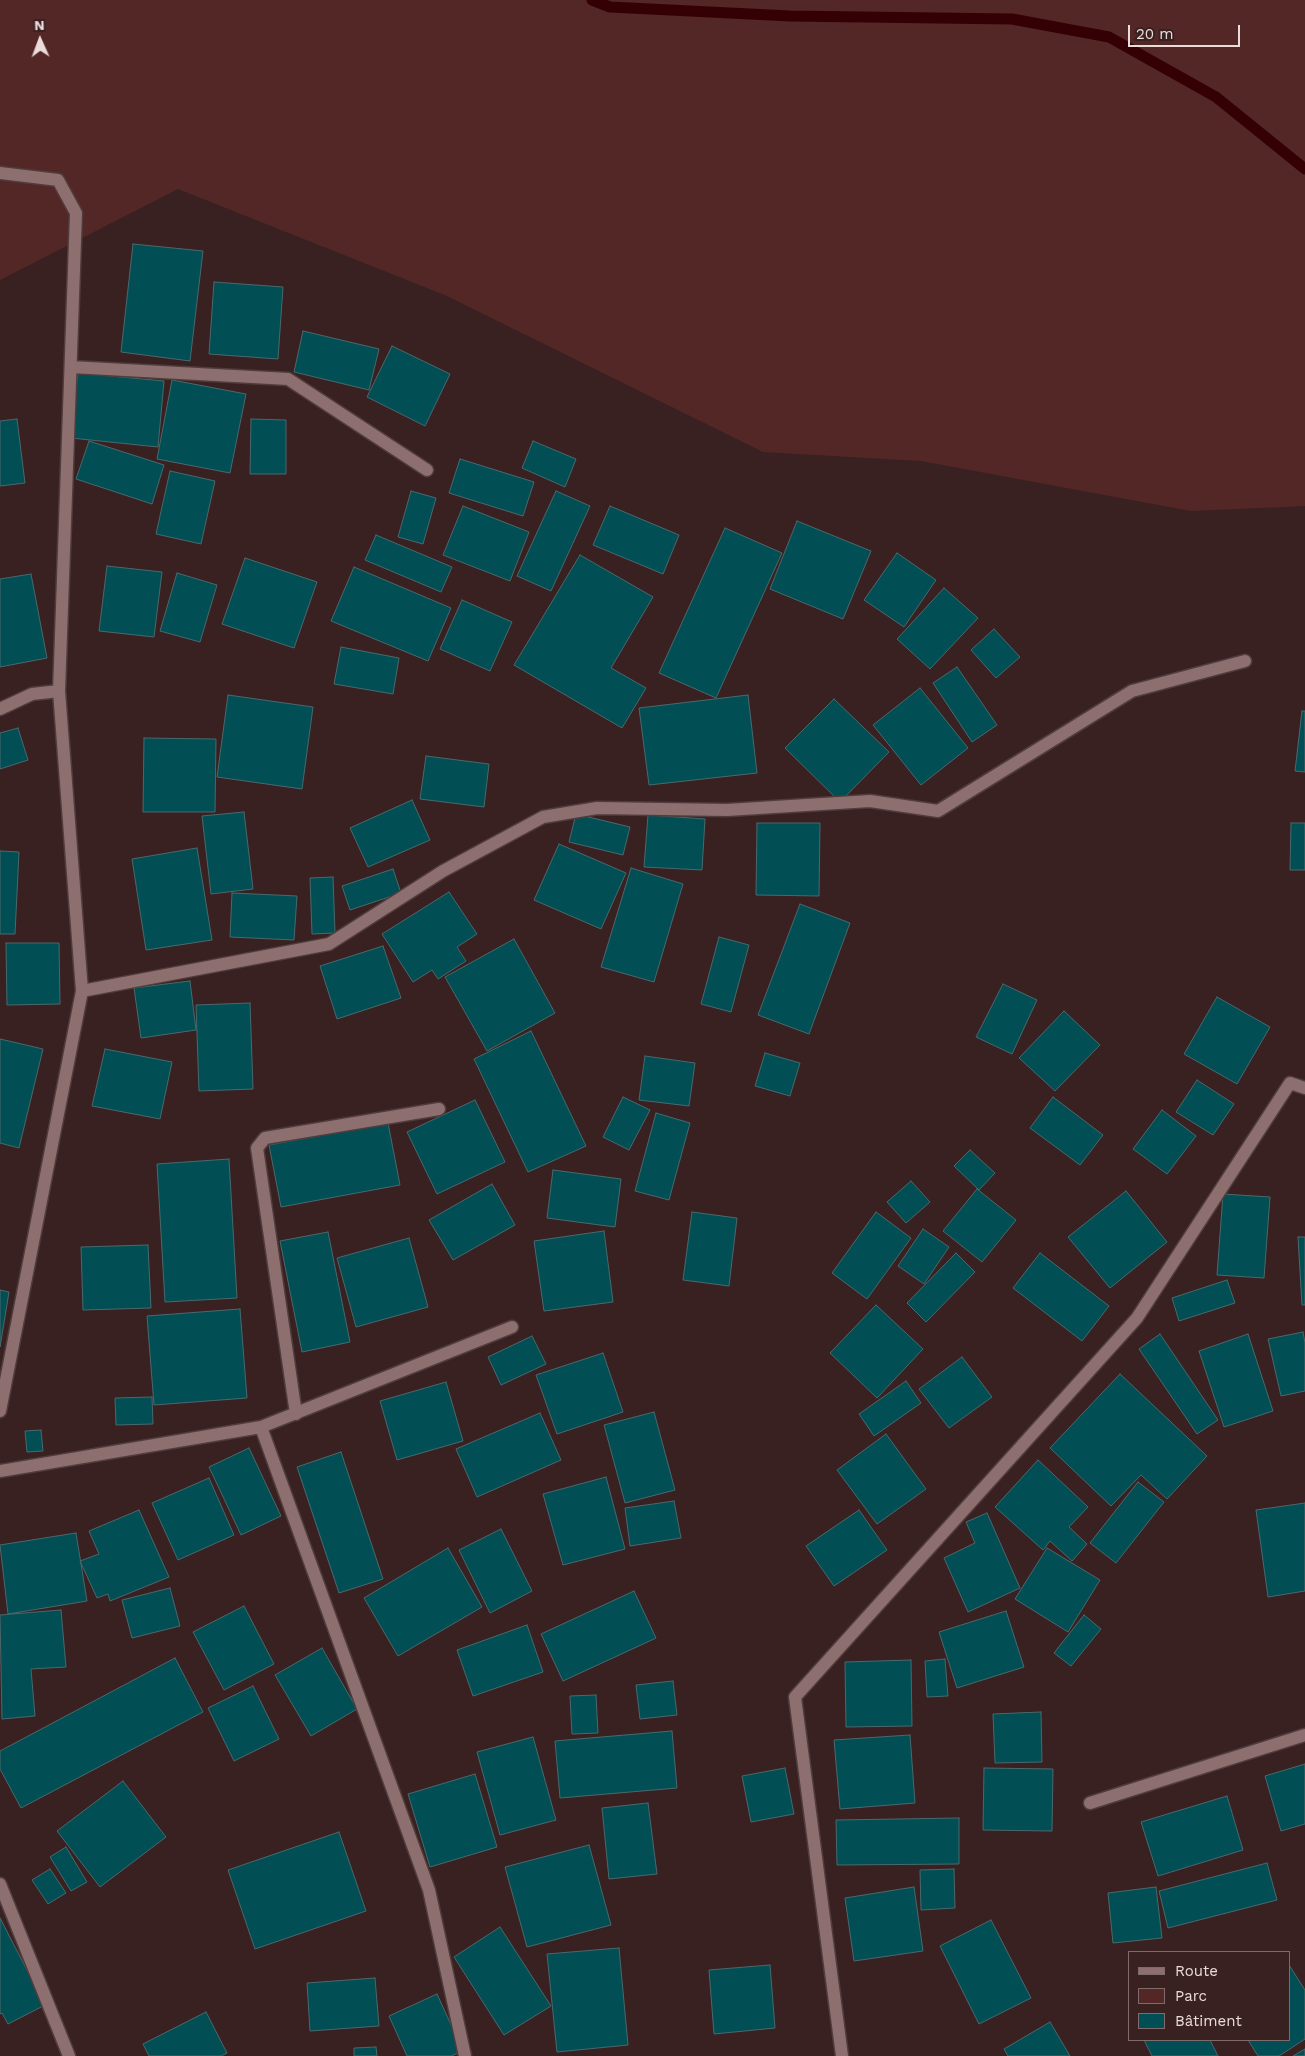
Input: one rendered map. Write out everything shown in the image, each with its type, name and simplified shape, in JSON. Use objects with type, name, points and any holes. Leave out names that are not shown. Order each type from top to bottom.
[{"type":"street","points":[[0,173],[58,180],[76,214],[59,691],[82,991],[0,1411]]},
{"type":"street","points":[[71,367],[288,380],[427,470]]},
{"type":"street","points":[[82,991],[329,944],[442,871],[543,817],[597,808],[727,810],[870,800],[938,811],[1132,691],[1245,661]]},
{"type":"street","points":[[0,709],[32,694],[59,691]]},
{"type":"street","points":[[842,2056],[795,1697],[1138,1318],[1290,1083],[1305,1088]]},
{"type":"street","points":[[296,1414],[257,1148],[265,1138],[438,1109]]},
{"type":"street","points":[[0,1472],[261,1427],[512,1326]]},
{"type":"street","points":[[261,1427],[429,1890],[464,2056]]},
{"type":"street","points":[[1090,1803],[1305,1735]]},
{"type":"street","points":[[0,1884],[69,2056]]},
{"type":"green space","points":[[0,0],[1305,0],[1305,506],[1191,511],[921,461],[763,452],[447,296],[178,189],[0,280]]},
{"type":"building","points":[[133,244],[203,251],[190,361],[121,352]]},
{"type":"building","points":[[214,282],[283,287],[278,359],[209,354]]},
{"type":"building","points":[[303,331],[379,349],[369,390],[294,372]]},
{"type":"building","points":[[392,346],[450,374],[425,426],[367,397]]},
{"type":"building","points":[[78,373],[164,381],[158,447],[71,438]]},
{"type":"building","points":[[172,380],[246,394],[230,473],[157,459]]},
{"type":"building","points":[[17,419],[25,483],[0,486],[0,421]]},
{"type":"building","points":[[251,419],[286,420],[286,474],[250,474]]},
{"type":"building","points":[[89,441],[164,465],[152,504],[76,479]]},
{"type":"building","points":[[533,441],[576,459],[565,487],[522,468]]},
{"type":"building","points":[[460,459],[534,482],[523,516],[449,493]]},
{"type":"building","points":[[170,471],[215,481],[201,544],[156,534]]},
{"type":"building","points":[[411,491],[436,498],[423,544],[398,537]]},
{"type":"building","points":[[556,491],[590,506],[551,591],[517,576]]},
{"type":"building","points":[[463,506],[529,532],[510,581],[443,555]]},
{"type":"building","points":[[610,506],[679,535],[663,574],[593,545]]},
{"type":"building","points":[[797,521],[871,551],[843,619],[770,589]]},
{"type":"building","points":[[725,528],[782,553],[716,698],[659,673]]},
{"type":"building","points":[[376,535],[452,567],[441,592],[365,560]]},
{"type":"building","points":[[897,553],[936,580],[904,627],[864,600]]},
{"type":"building","points":[[580,555],[653,597],[611,668],[646,688],[622,728],[514,665]]},
{"type":"building","points":[[245,558],[317,582],[294,648],[222,624]]},
{"type":"building","points":[[107,566],[162,572],[154,637],[99,631]]},
{"type":"building","points":[[354,567],[451,608],[428,661],[331,621]]},
{"type":"building","points":[[177,573],[217,585],[200,642],[160,631]]},
{"type":"building","points":[[31,574],[47,658],[0,667],[0,579]]},
{"type":"building","points":[[944,588],[978,618],[930,669],[897,639]]},
{"type":"building","points":[[462,600],[512,622],[490,671],[440,649]]},
{"type":"building","points":[[994,629],[1020,657],[996,678],[971,650]]},
{"type":"building","points":[[341,647],[399,658],[393,694],[334,684]]},
{"type":"building","points":[[957,667],[997,725],[972,742],[933,683]]},
{"type":"building","points":[[920,688],[968,748],[921,785],[873,725]]},
{"type":"building","points":[[228,695],[313,707],[302,789],[217,777]]},
{"type":"building","points":[[748,695],[757,773],[649,785],[639,708]]},
{"type":"building","points":[[834,699],[889,752],[840,802],[785,748]]},
{"type":"building","points":[[1302,711],[1305,711],[1305,772],[1295,771]]},
{"type":"building","points":[[18,728],[28,760],[0,769],[0,733]]},
{"type":"building","points":[[144,738],[216,739],[215,812],[143,812]]},
{"type":"building","points":[[426,756],[489,764],[484,807],[420,799]]},
{"type":"building","points":[[412,800],[430,840],[368,867],[350,828]]},
{"type":"building","points":[[244,812],[253,889],[211,894],[202,816]]},
{"type":"building","points":[[576,814],[630,827],[623,855],[569,842]]},
{"type":"building","points":[[648,815],[705,819],[702,870],[644,867]]},
{"type":"building","points":[[757,823],[820,823],[819,896],[756,895]]},
{"type":"building","points":[[1291,823],[1305,823],[1305,870],[1290,870]]},
{"type":"building","points":[[559,844],[626,873],[601,929],[534,900]]},
{"type":"building","points":[[197,848],[212,940],[146,950],[132,859]]},
{"type":"building","points":[[0,851],[19,852],[15,934],[0,934]]},
{"type":"building","points":[[631,868],[683,884],[654,982],[601,967]]},
{"type":"building","points":[[393,869],[401,893],[350,910],[342,886]]},
{"type":"building","points":[[333,877],[335,933],[312,934],[310,878]]},
{"type":"building","points":[[449,892],[477,934],[457,947],[466,961],[438,979],[432,970],[413,982],[382,934]]},
{"type":"building","points":[[232,893],[297,896],[294,940],[230,937]]},
{"type":"building","points":[[800,904],[850,923],[809,1034],[758,1015]]},
{"type":"building","points":[[719,937],[749,945],[731,1012],[701,1004]]},
{"type":"building","points":[[514,939],[555,1013],[487,1051],[445,977]]},
{"type":"building","points":[[6,943],[59,943],[60,1004],[7,1005]]},
{"type":"building","points":[[383,946],[401,998],[337,1019],[320,966]]},
{"type":"building","points":[[190,981],[196,1030],[141,1038],[134,988]]},
{"type":"building","points":[[1003,984],[1037,1000],[1012,1054],[976,1037]]},
{"type":"building","points":[[1217,997],[1270,1027],[1237,1084],[1184,1054]]},
{"type":"building","points":[[250,1003],[253,1089],[199,1091],[196,1005]]},
{"type":"building","points":[[1064,1011],[1100,1045],[1055,1091],[1019,1058]]},
{"type":"building","points":[[531,1031],[586,1146],[528,1172],[474,1059]]},
{"type":"building","points":[[0,1039],[43,1049],[19,1148],[0,1143]]},
{"type":"building","points":[[105,1049],[172,1062],[160,1119],[92,1106]]},
{"type":"building","points":[[765,1053],[800,1063],[790,1096],[755,1086]]},
{"type":"building","points":[[645,1056],[695,1063],[689,1106],[639,1100]]},
{"type":"building","points":[[1197,1080],[1234,1104],[1213,1135],[1176,1112]]},
{"type":"building","points":[[623,1097],[650,1110],[629,1150],[603,1137]]},
{"type":"building","points":[[1053,1097],[1103,1135],[1080,1165],[1030,1128]]},
{"type":"building","points":[[475,1100],[505,1162],[437,1194],[407,1132]]},
{"type":"building","points":[[1162,1110],[1196,1136],[1167,1174],[1133,1149]]},
{"type":"building","points":[[656,1113],[690,1123],[669,1200],[635,1191]]},
{"type":"building","points":[[388,1123],[400,1185],[281,1207],[269,1145]]},
{"type":"building","points":[[970,1150],[995,1173],[979,1190],[954,1166]]},
{"type":"building","points":[[229,1159],[237,1298],[165,1302],[157,1164]]},
{"type":"building","points":[[553,1170],[621,1179],[615,1227],[547,1218]]},
{"type":"building","points":[[911,1181],[930,1202],[906,1223],[887,1202]]},
{"type":"building","points":[[492,1184],[515,1225],[453,1260],[429,1220]]},
{"type":"building","points":[[977,1189],[1016,1220],[982,1262],[943,1231]]},
{"type":"building","points":[[1126,1191],[1167,1242],[1110,1288],[1068,1237]]},
{"type":"building","points":[[1223,1194],[1270,1197],[1264,1278],[1217,1275]]},
{"type":"building","points":[[692,1212],[737,1218],[729,1286],[683,1280]]},
{"type":"building","points":[[876,1212],[911,1238],[867,1299],[832,1273]]},
{"type":"building","points":[[923,1229],[949,1247],[924,1284],[898,1266]]},
{"type":"building","points":[[604,1231],[613,1302],[544,1311],[534,1241]]},
{"type":"building","points":[[328,1232],[350,1342],[302,1352],[280,1241]]},
{"type":"building","points":[[1298,1237],[1305,1237],[1305,1305],[1302,1305]]},
{"type":"building","points":[[409,1238],[428,1307],[356,1327],[337,1258]]},
{"type":"building","points":[[148,1245],[151,1308],[83,1310],[81,1247]]},
{"type":"building","points":[[956,1253],[975,1272],[926,1322],[907,1303]]},
{"type":"building","points":[[1040,1253],[1109,1306],[1082,1341],[1013,1288]]},
{"type":"building","points":[[1227,1280],[1235,1303],[1179,1321],[1172,1298]]},
{"type":"building","points":[[0,1290],[9,1292],[0,1347]]},
{"type":"building","points":[[876,1305],[923,1349],[877,1398],[830,1353]]},
{"type":"building","points":[[240,1309],[247,1398],[154,1405],[147,1316]]},
{"type":"building","points":[[1303,1332],[1305,1343],[1305,1391],[1281,1396],[1268,1339]]},
{"type":"building","points":[[1160,1334],[1218,1420],[1197,1434],[1139,1349]]},
{"type":"building","points":[[1248,1334],[1273,1411],[1224,1427],[1199,1351]]},
{"type":"building","points":[[532,1336],[546,1364],[501,1385],[488,1357]]},
{"type":"building","points":[[603,1353],[623,1412],[557,1434],[536,1375]]},
{"type":"building","points":[[962,1357],[992,1397],[949,1428],[919,1389]]},
{"type":"building","points":[[1120,1374],[1207,1456],[1167,1499],[1141,1475],[1111,1506],[1050,1448]]},
{"type":"building","points":[[906,1381],[921,1403],[874,1436],[859,1414]]},
{"type":"building","points":[[446,1382],[463,1441],[397,1460],[380,1401]]},
{"type":"building","points":[[152,1397],[153,1424],[116,1425],[115,1398]]},
{"type":"building","points":[[654,1412],[675,1490],[625,1503],[604,1425]]},
{"type":"building","points":[[540,1413],[561,1460],[477,1497],[456,1449]]},
{"type":"building","points":[[41,1430],[43,1451],[27,1452],[25,1431]]},
{"type":"building","points":[[886,1434],[926,1489],[877,1524],[837,1470]]},
{"type":"building","points":[[249,1448],[281,1516],[241,1535],[209,1467]]},
{"type":"building","points":[[341,1452],[383,1579],[339,1593],[297,1467]]},
{"type":"building","points":[[1038,1460],[1088,1507],[1069,1527],[1087,1544],[1072,1561],[1050,1541],[1043,1550],[995,1507]]},
{"type":"building","points":[[606,1477],[625,1549],[563,1565],[543,1494]]},
{"type":"building","points":[[209,1478],[234,1535],[178,1560],[152,1503]]},
{"type":"building","points":[[1138,1482],[1164,1502],[1116,1563],[1090,1543]]},
{"type":"building","points":[[674,1501],[681,1538],[630,1546],[625,1508]]},
{"type":"building","points":[[1305,1503],[1305,1591],[1268,1597],[1256,1510]]},
{"type":"building","points":[[139,1510],[169,1577],[110,1601],[108,1594],[97,1598],[80,1561],[99,1554],[89,1531]]},
{"type":"building","points":[[859,1510],[887,1550],[834,1586],[806,1546]]},
{"type":"building","points":[[987,1513],[1020,1588],[968,1612],[944,1558],[975,1543],[966,1522]]},
{"type":"building","points":[[501,1529],[532,1591],[490,1613],[459,1550]]},
{"type":"building","points":[[76,1533],[87,1601],[8,1614],[0,1545]]},
{"type":"building","points":[[448,1548],[482,1607],[398,1656],[364,1598]]},
{"type":"building","points":[[1047,1548],[1100,1580],[1068,1632],[1015,1599]]},
{"type":"building","points":[[170,1588],[180,1626],[132,1638],[122,1600]]},
{"type":"building","points":[[634,1591],[656,1638],[563,1681],[541,1634]]},
{"type":"building","points":[[244,1606],[274,1664],[224,1690],[193,1632]]},
{"type":"building","points":[[61,1610],[66,1667],[31,1669],[35,1716],[2,1719],[0,1615]]},
{"type":"building","points":[[1006,1611],[1024,1667],[957,1688],[939,1632]]},
{"type":"building","points":[[1084,1615],[1101,1629],[1071,1666],[1054,1653]]},
{"type":"building","points":[[527,1625],[543,1672],[473,1696],[457,1650]]},
{"type":"building","points":[[322,1648],[357,1709],[311,1736],[275,1675]]},
{"type":"building","points":[[175,1658],[203,1712],[21,1808],[0,1769],[0,1751]]},
{"type":"building","points":[[945,1659],[948,1696],[927,1697],[925,1661]]},
{"type":"building","points":[[911,1660],[912,1726],[846,1727],[845,1662]]},
{"type":"building","points":[[673,1681],[677,1715],[640,1719],[636,1685]]},
{"type":"building","points":[[253,1686],[279,1739],[234,1761],[208,1708]]},
{"type":"building","points":[[596,1695],[598,1733],[572,1734],[570,1696]]},
{"type":"building","points":[[1041,1712],[1042,1762],[995,1763],[993,1714]]},
{"type":"building","points":[[672,1731],[677,1788],[560,1798],[555,1741]]},
{"type":"building","points":[[910,1735],[915,1803],[840,1809],[834,1740]]},
{"type":"building","points":[[533,1737],[556,1820],[500,1835],[477,1752]]},
{"type":"building","points":[[1305,1764],[1305,1824],[1281,1831],[1265,1776]]},
{"type":"building","points":[[785,1768],[794,1814],[751,1822],[742,1776]]},
{"type":"building","points":[[984,1768],[1053,1769],[1052,1831],[983,1830]]},
{"type":"building","points":[[475,1774],[497,1847],[430,1867],[408,1794]]},
{"type":"building","points":[[123,1781],[166,1837],[100,1887],[57,1831]]},
{"type":"building","points":[[1227,1796],[1243,1850],[1158,1876],[1141,1822]]},
{"type":"building","points":[[648,1803],[657,1874],[609,1879],[602,1808]]},
{"type":"building","points":[[959,1818],[959,1864],[837,1865],[836,1820]]},
{"type":"building","points":[[339,1832],[366,1911],[255,1949],[228,1870]]},
{"type":"building","points":[[589,1845],[611,1925],[527,1947],[505,1867]]},
{"type":"building","points":[[66,1847],[87,1882],[71,1891],[50,1857]]},
{"type":"building","points":[[1267,1863],[1277,1900],[1168,1928],[1159,1891]]},
{"type":"building","points":[[50,1869],[66,1893],[48,1904],[32,1880]]},
{"type":"building","points":[[954,1869],[955,1908],[921,1910],[920,1870]]},
{"type":"building","points":[[914,1887],[923,1951],[854,1961],[845,1898]]},
{"type":"building","points":[[1156,1887],[1162,1938],[1113,1943],[1108,1893]]},
{"type":"building","points":[[0,1918],[45,2005],[8,2024],[2,2013],[0,2014]]},
{"type":"building","points":[[991,1920],[1031,1998],[979,2024],[940,1946]]},
{"type":"building","points":[[500,1927],[551,2006],[504,2035],[454,1957]]},
{"type":"building","points":[[619,1948],[628,2045],[557,2052],[547,1954]]},
{"type":"building","points":[[770,1965],[775,2028],[714,2034],[709,1970]]},
{"type":"building","points":[[1290,1967],[1305,1990],[1305,2039],[1279,2056],[1258,2056],[1249,2041],[1290,2041]]},
{"type":"building","points":[[375,1978],[379,2026],[310,2031],[307,1983]]},
{"type":"building","points":[[437,1994],[463,2051],[451,2056],[407,2056],[389,2016]]},
{"type":"building","points":[[206,2012],[227,2053],[221,2056],[149,2056],[143,2044]]},
{"type":"building","points":[[1050,2022],[1070,2056],[1008,2056],[1004,2049]]},
{"type":"building","points":[[1144,2041],[1210,2041],[1218,2056],[1152,2056]]},
{"type":"building","points":[[376,2047],[377,2056],[354,2056],[354,2048]]},
{"type":"building","points":[[1305,2049],[1305,2056],[1293,2056]]},
{"type":"waterway","points":[[592,0],[610,7],[790,16],[1012,19],[1109,37],[1216,97],[1305,169]]}]
